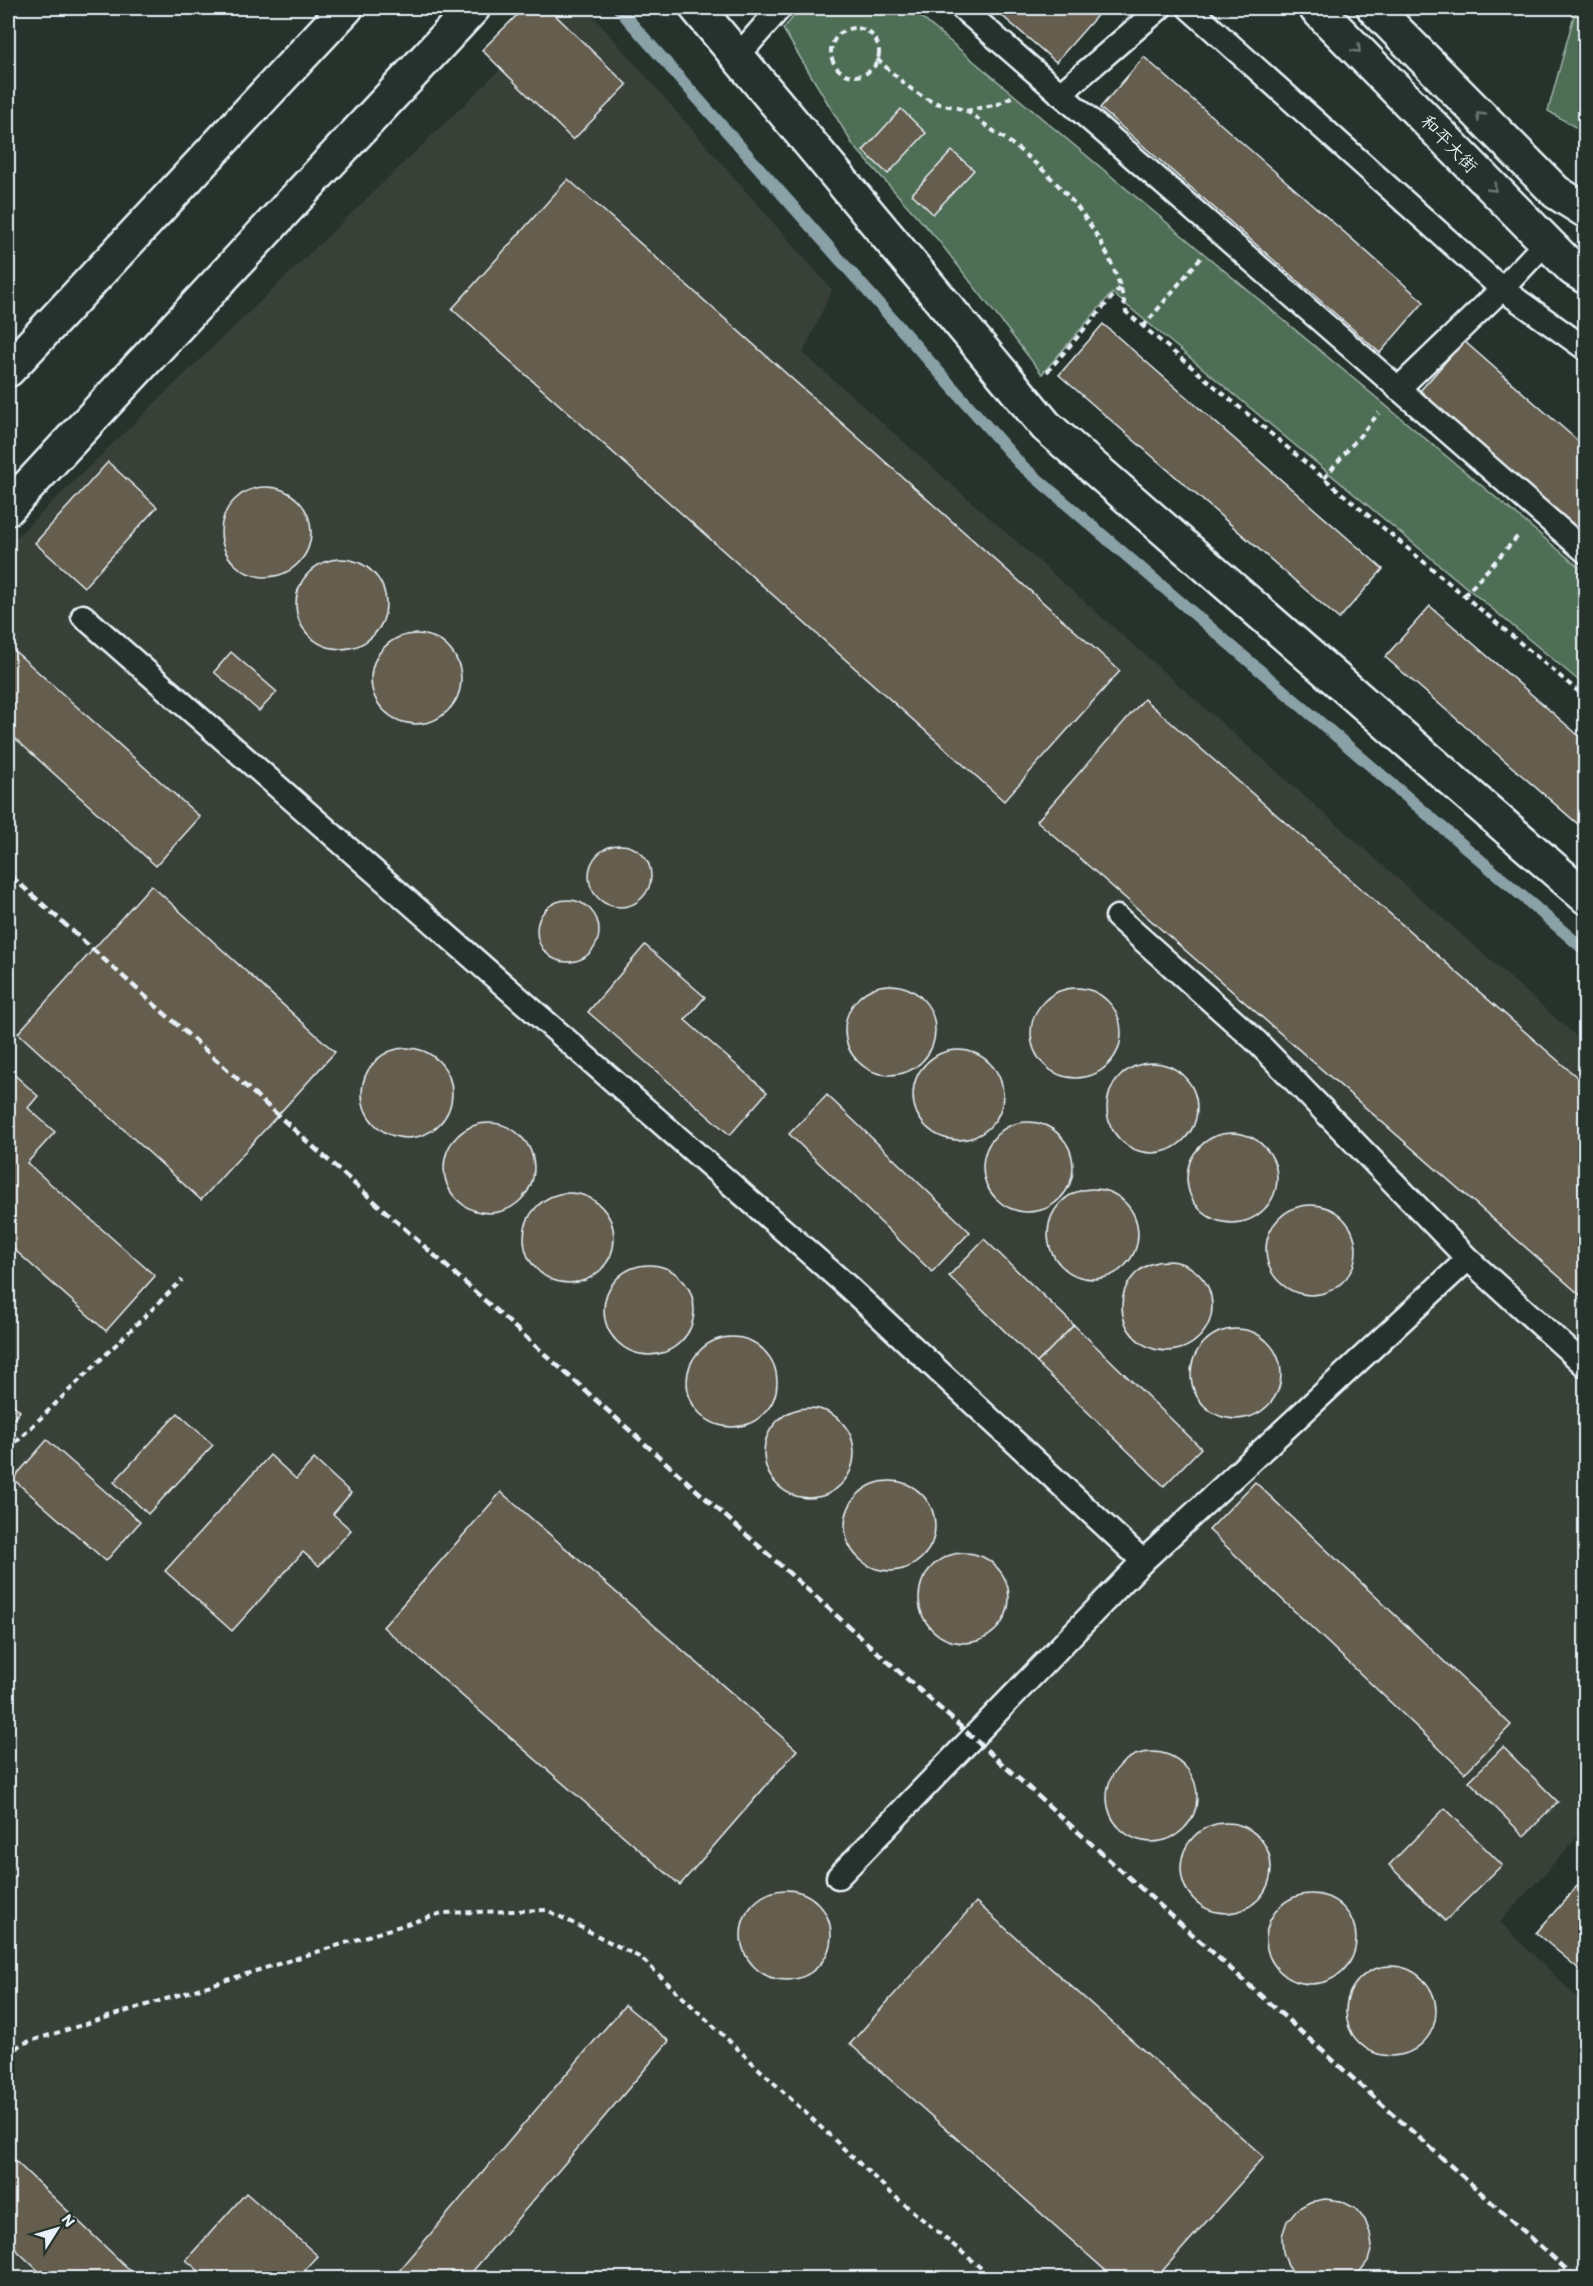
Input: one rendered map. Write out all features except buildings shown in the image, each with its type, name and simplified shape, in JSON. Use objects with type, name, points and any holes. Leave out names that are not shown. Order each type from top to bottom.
[{"type":"street","points":[[8,370],[346,8]]},
{"type":"street","points":[[8,508],[474,8]]},
{"type":"street","points":[[697,8],[1046,426],[1586,897]]},
{"type":"street","name":"和平大街","points":[[1316,8],[1573,269],[1586,277]]},
{"type":"street","points":[[1374,8],[1556,192],[1586,211]]},
{"type":"lane","points":[[738,56],[780,8]]},
{"type":"lane","points":[[962,8],[1586,552]]},
{"type":"lane","points":[[1060,94],[1160,8]]},
{"type":"lane","points":[[1189,8],[1502,289],[1586,349]]},
{"type":"lane","points":[[1398,389],[1502,289],[1546,242]]},
{"type":"lane","points":[[83,616],[846,1285],[1143,1561]]},
{"type":"lane","points":[[1117,917],[1256,1041],[1468,1259],[1586,1366]]},
{"type":"lane","points":[[838,1877],[1143,1561],[1468,1259]]},
{"type":"path","points":[[877,59],[868,72],[861,75],[846,74],[834,65],[831,57],[833,43],[844,31],[859,28],[872,37],[877,44],[877,59],[905,85],[931,101],[965,111],[1016,146],[1059,184],[1095,233],[1122,287],[1126,312],[1586,698]]},
{"type":"path","points":[[965,111],[998,104],[1042,77]]},
{"type":"path","points":[[1143,327],[1221,234]]},
{"type":"path","points":[[1023,398],[1122,287]]},
{"type":"path","points":[[1323,478],[1398,389]]},
{"type":"path","points":[[1464,596],[1540,512]]},
{"type":"path","points":[[8,1450],[182,1280]]},
{"type":"path","points":[[8,2056],[21,2044],[442,1913],[547,1910],[640,1958],[892,2194],[993,2278]]},
{"type":"shaded area","points":[[564,8],[586,8],[832,290],[803,353],[1585,1044],[1585,1829],[1500,1922],[1585,2005],[1585,2278],[8,2278],[8,545]]},
{"type":"green space","points":[[801,8],[910,8],[1585,572],[1585,686],[1112,293],[1042,374],[938,240],[853,145],[783,29]]},
{"type":"green space","points":[[1576,8],[1585,8],[1585,133],[1548,111]]},
{"type":"waterway","points":[[618,8],[1020,464],[1586,951]]},
{"type":"railway","points":[[11,876],[1576,2278]]}]
